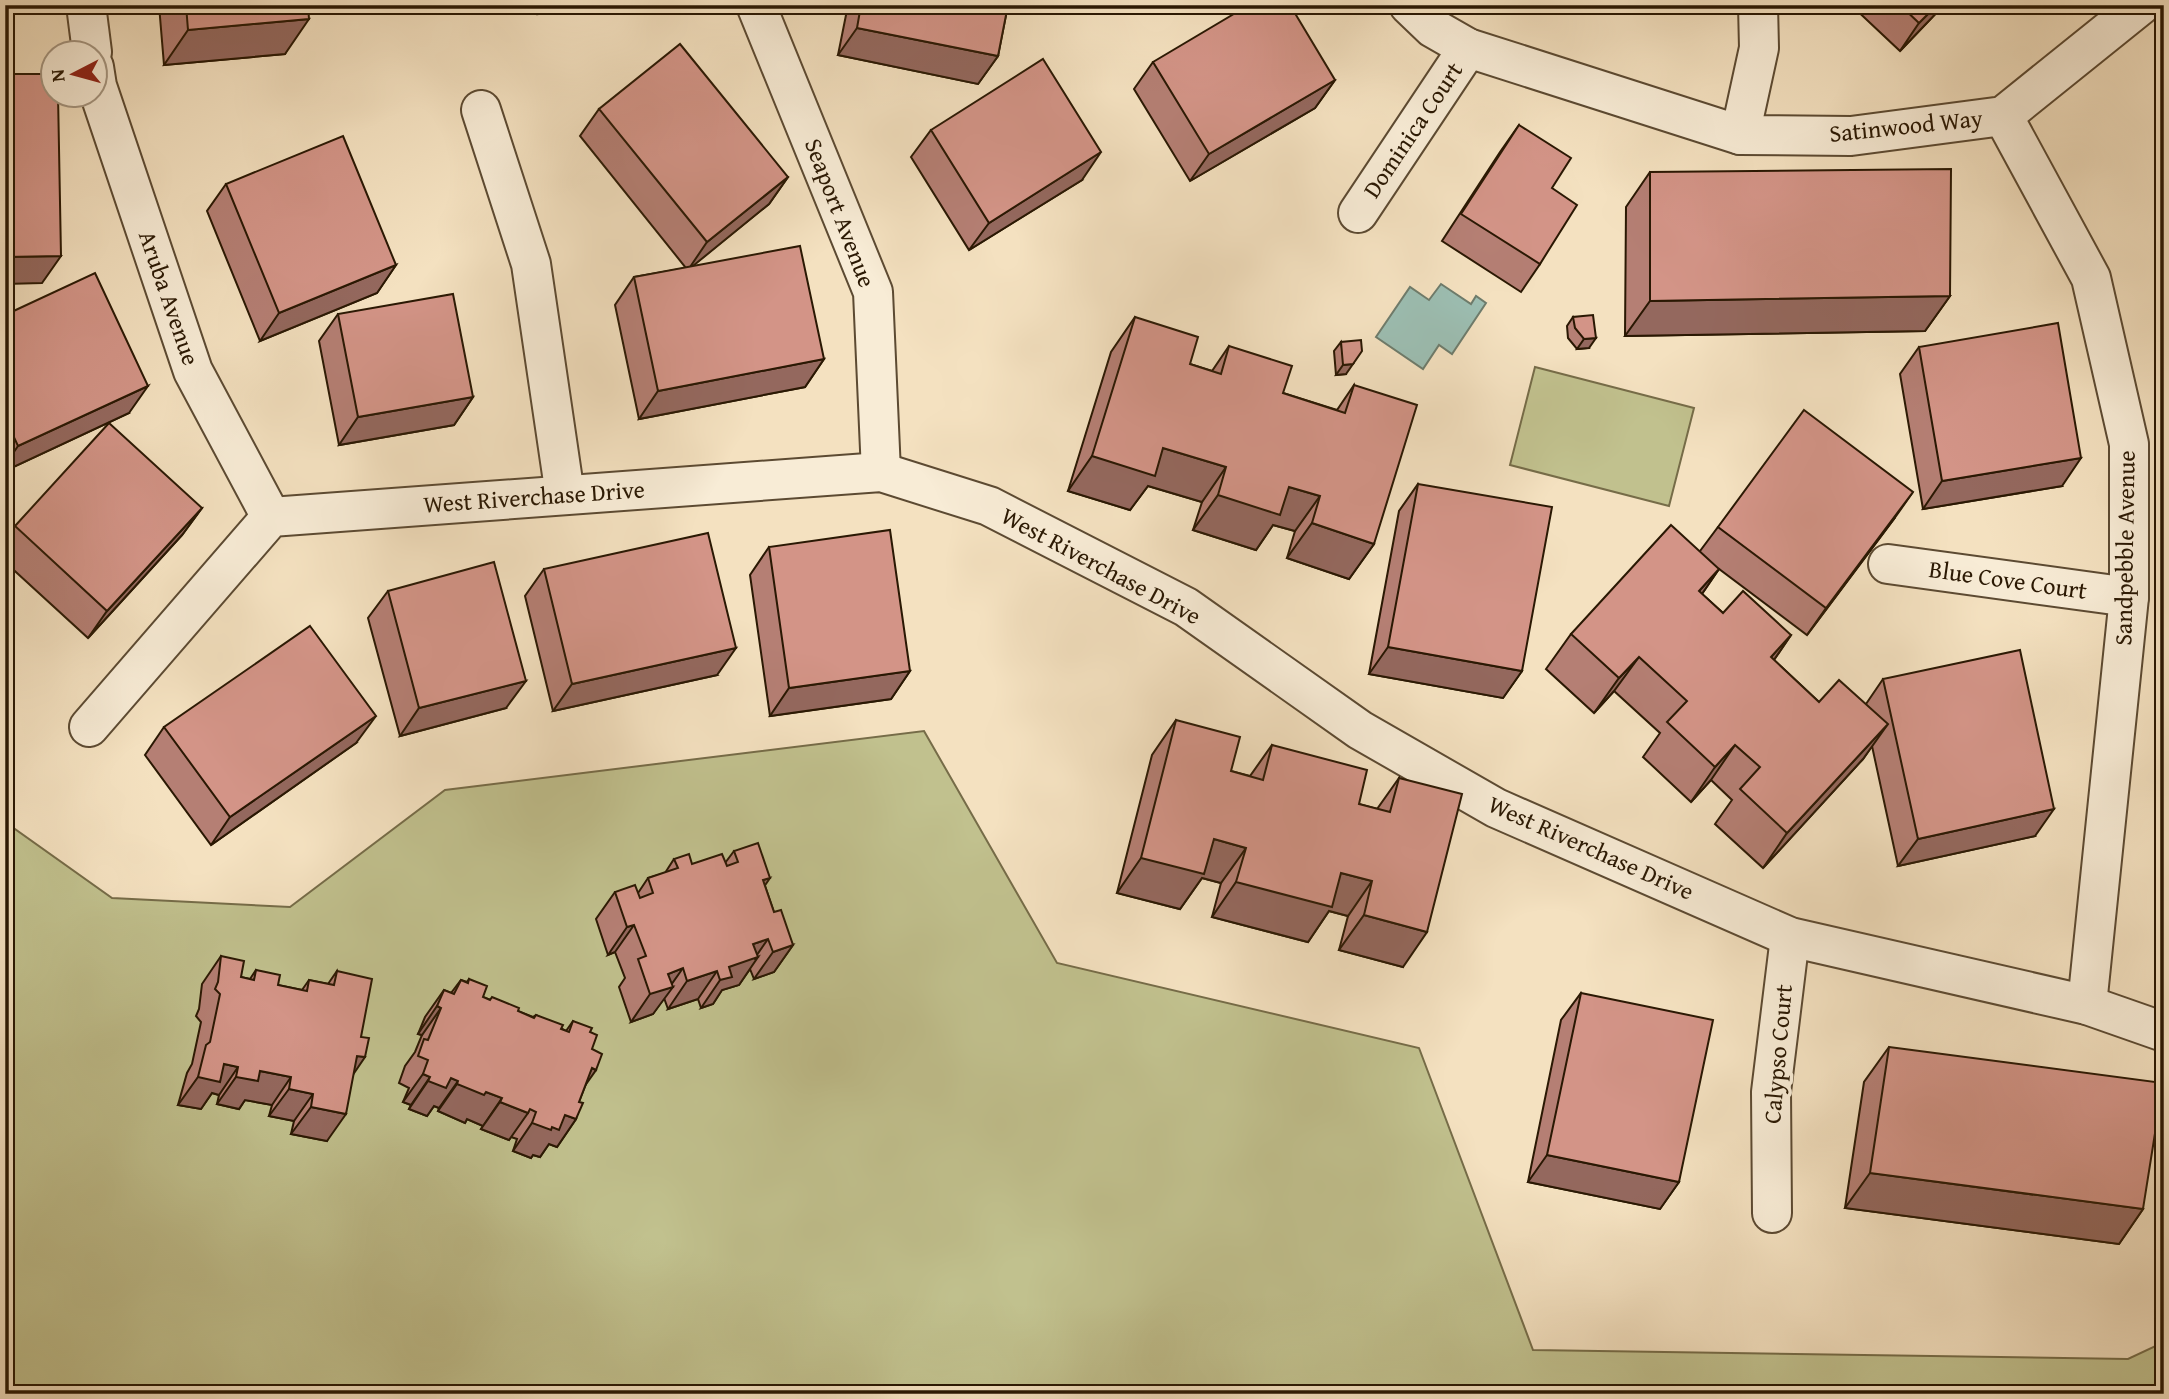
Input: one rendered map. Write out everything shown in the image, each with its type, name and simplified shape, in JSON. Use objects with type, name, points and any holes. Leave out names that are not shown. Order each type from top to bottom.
[{"type":"street","points":[[86,5],[90,38]]},
{"type":"street","name":"Seaport Avenue","points":[[756,5],[873,292],[881,472]]},
{"type":"street","name":"Satinwood Way","points":[[1409,5],[1433,28],[1468,48],[1740,135],[1851,136],[2003,116],[2141,5]]},
{"type":"street","points":[[1740,135],[1759,48],[1758,5]]},
{"type":"street","name":"Dominica Court","points":[[1358,213],[1468,48]]},
{"type":"street","name":"Aruba Avenue","points":[[104,108],[193,371],[271,517]]},
{"type":"street","points":[[481,110],[531,264],[565,495]]},
{"type":"street","name":"Sandpebble Avenue","points":[[2003,116],[2091,278],[2129,444],[2129,597],[2087,1005]]},
{"type":"street","name":"West Riverchase Drive","points":[[271,517],[881,472],[989,506],[1186,607],[1360,730],[1496,808],[1790,937],[2087,1005],[2164,1032]]},
{"type":"street","points":[[89,727],[271,517]]},
{"type":"street","name":"Blue Cove Court","points":[[1888,564],[2129,597]]},
{"type":"street","name":"Calypso Court","points":[[1772,1213],[1771,1092],[1790,937]]},
{"type":"green space","points":[[1535,367],[1694,408],[1669,506],[1510,465]]},
{"type":"green space","points":[[924,731],[1057,963],[1419,1048],[1533,1350],[2128,1359],[2164,1342],[2164,1394],[5,1394],[5,822],[112,898],[290,907],[445,790]]},
{"type":"water","points":[[1441,284],[1471,304],[1476,296],[1486,303],[1452,354],[1439,345],[1423,369],[1376,337],[1410,287],[1429,300]]},
{"type":"building","points":[[186,5],[308,5],[309,19],[188,30]]},
{"type":"building","points":[[861,5],[1008,5],[998,56],[857,28]]},
{"type":"building","points":[[1249,5],[1290,5],[1335,80],[1209,154],[1153,62]]},
{"type":"building","points":[[1900,5],[1937,5],[1919,23]]},
{"type":"building","points":[[680,44],[788,177],[707,242],[599,109]]},
{"type":"building","points":[[1043,59],[1101,152],[989,223],[931,130]]},
{"type":"building","points":[[5,74],[38,74],[38,108],[58,108],[61,256],[5,257]]},
{"type":"building","points":[[1519,125],[1571,158],[1552,188],[1577,205],[1540,264],[1461,214]]},
{"type":"building","points":[[343,136],[396,265],[279,313],[226,184]]},
{"type":"building","points":[[1951,169],[1950,296],[1650,301],[1650,172]]},
{"type":"building","points":[[800,246],[824,359],[658,391],[634,277]]},
{"type":"building","points":[[95,273],[148,386],[18,446],[5,418],[5,315]]},
{"type":"building","points":[[453,294],[473,397],[358,417],[338,314]]},
{"type":"building","points":[[1593,315],[1596,338],[1584,339],[1575,328],[1573,317]]},
{"type":"building","points":[[1135,317],[1198,337],[1190,364],[1221,374],[1229,346],[1292,366],[1283,393],[1345,413],[1354,385],[1417,405],[1374,544],[1312,523],[1320,496],[1289,487],[1280,515],[1218,495],[1226,467],[1163,448],[1155,476],[1092,456]]},
{"type":"building","points":[[2058,323],[2081,458],[1942,481],[1919,347]]},
{"type":"building","points":[[1361,340],[1362,351],[1353,364],[1343,365],[1341,342]]},
{"type":"building","points":[[1804,410],[1913,492],[1826,608],[1718,527]]},
{"type":"building","points":[[109,423],[202,508],[107,611],[15,526]]},
{"type":"building","points":[[1418,484],[1552,507],[1522,671],[1388,647]]},
{"type":"building","points":[[1671,525],[1719,569],[1699,591],[1723,613],[1743,591],[1791,635],[1771,657],[1819,702],[1839,680],[1888,724],[1787,833],[1740,789],[1760,767],[1735,745],[1715,767],[1667,722],[1687,701],[1639,657],[1619,678],[1571,634]]},
{"type":"building","points":[[890,530],[910,671],[789,688],[769,547]]},
{"type":"building","points":[[708,533],[736,648],[572,684],[544,569]]},
{"type":"building","points":[[494,562],[526,681],[419,708],[388,591]]},
{"type":"building","points":[[310,626],[376,716],[230,817],[164,727]]},
{"type":"building","points":[[2020,650],[2054,809],[1918,839],[1883,679]]},
{"type":"building","points":[[1176,720],[1240,737],[1231,771],[1263,780],[1272,745],[1367,770],[1359,804],[1390,812],[1399,778],[1462,794],[1427,932],[1364,915],[1372,881],[1341,873],[1332,907],[1236,882],[1246,848],[1214,839],[1204,874],[1141,858]]},
{"type":"building","points":[[758,843],[770,878],[763,880],[774,912],[781,910],[793,945],[773,952],[768,939],[753,944],[758,957],[729,967],[732,977],[720,980],[717,971],[687,981],[683,968],[668,974],[673,987],[650,994],[638,959],[646,956],[634,925],[627,927],[615,892],[635,885],[640,898],[653,893],[648,878],[678,868],[674,859],[689,854],[692,864],[722,854],[727,866],[738,862],[734,851]]},
{"type":"building","points":[[221,956],[244,961],[241,977],[254,980],[256,970],[280,975],[278,985],[307,991],[309,980],[334,985],[337,971],[372,979],[361,1037],[369,1038],[365,1057],[357,1056],[346,1114],[311,1107],[313,1094],[289,1089],[291,1077],[260,1071],[258,1081],[236,1077],[238,1067],[224,1064],[220,1082],[198,1077],[206,1045],[210,1042],[220,994],[215,989]]},
{"type":"building","points":[[469,979],[487,986],[483,997],[490,1000],[492,997],[519,1008],[518,1011],[534,1018],[536,1015],[563,1025],[561,1029],[569,1032],[573,1021],[592,1028],[590,1032],[597,1035],[592,1049],[602,1054],[596,1070],[592,1068],[579,1102],[583,1103],[576,1119],[565,1115],[559,1130],[552,1127],[551,1130],[532,1123],[536,1112],[530,1109],[528,1113],[500,1102],[502,1098],[486,1092],[484,1095],[457,1084],[458,1081],[451,1078],[446,1088],[428,1081],[430,1077],[423,1074],[428,1060],[418,1056],[424,1039],[428,1040],[441,1008],[437,1006],[444,990],[454,994],[461,980],[468,983]]},
{"type":"building","points":[[1581,993],[1713,1020],[1679,1182],[1547,1155]]},
{"type":"building","points":[[1889,1047],[2163,1083],[2143,1209],[1870,1173]]}]
